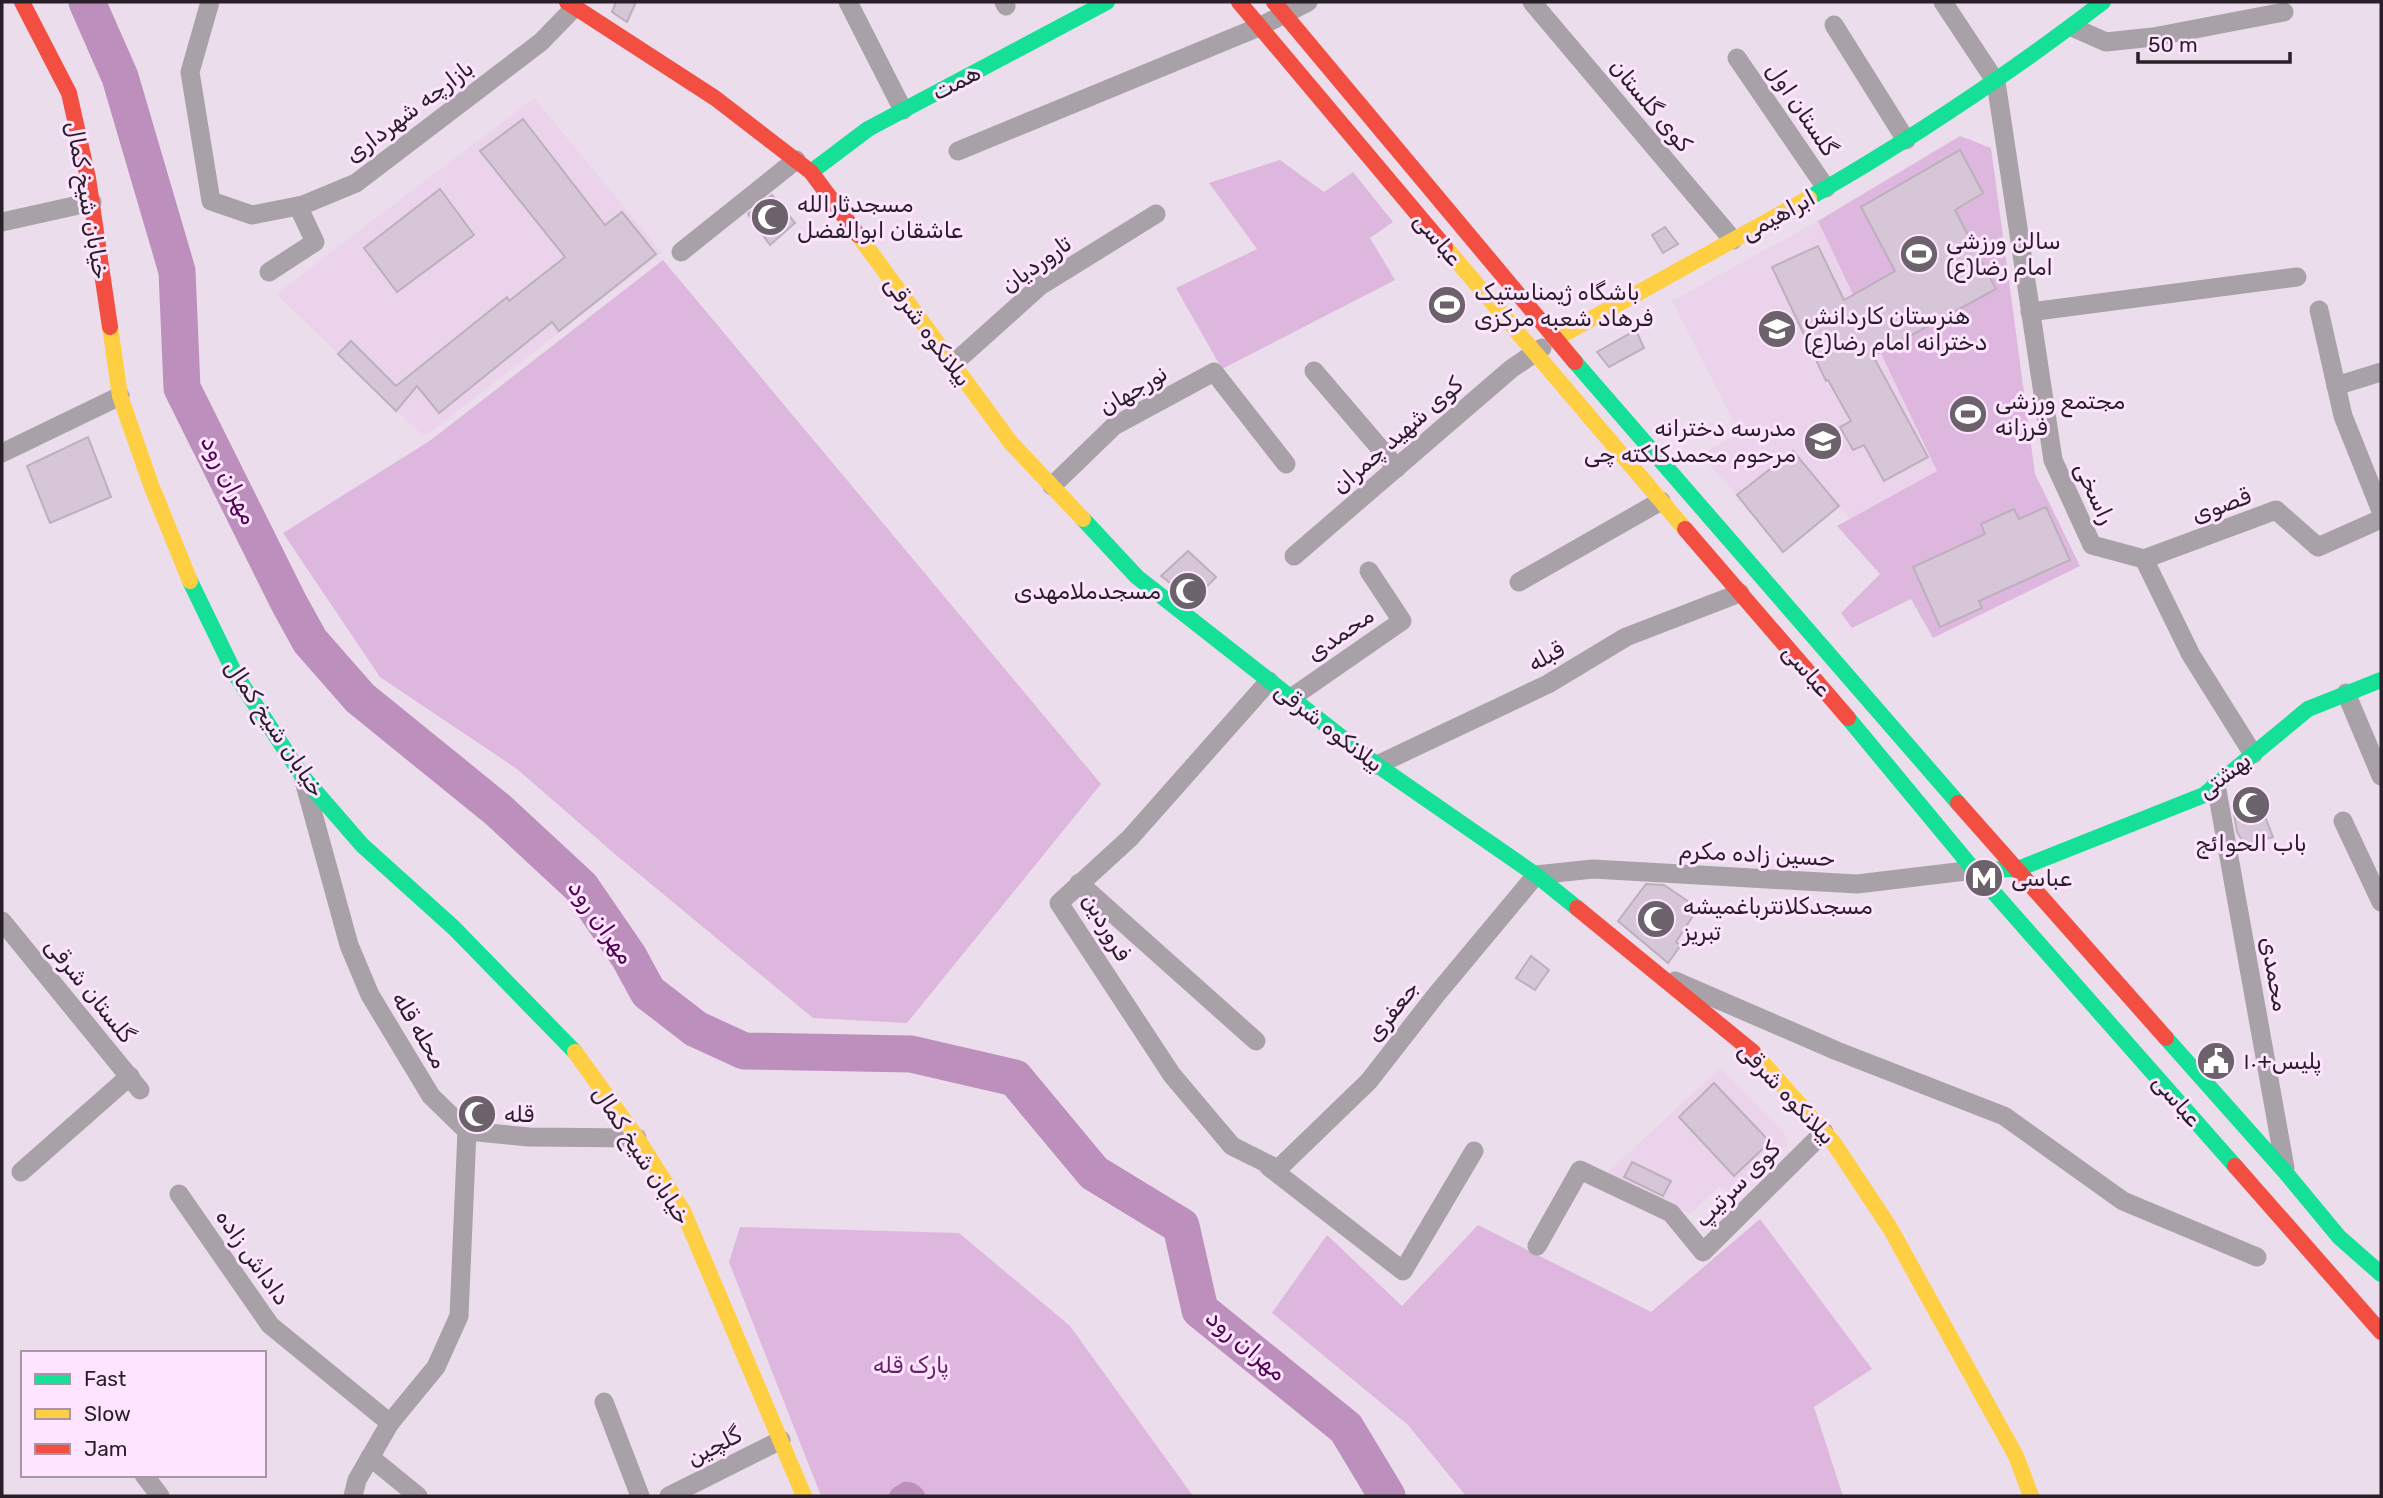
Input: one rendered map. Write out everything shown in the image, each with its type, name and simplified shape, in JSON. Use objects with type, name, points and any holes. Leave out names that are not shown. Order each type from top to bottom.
[{"type":"main road","name":"خیابان شیخ کمال","points":[[22,2],[69,93],[92,202],[120,396],[160,509],[235,674],[303,777],[362,845],[454,928],[570,1046],[637,1138],[683,1211],[804,1496]]},
{"type":"main road","name":"همت","points":[[803,166],[1107,2]]},
{"type":"main road","name":"عباسى","points":[[1239,2],[1534,353],[1866,738],[1974,870],[2381,1332]]},
{"type":"main road","name":"ابراهیمی","points":[[1555,339],[1826,188],[1906,140],[1996,82],[2103,2]]},
{"type":"main road","name":"بیلانکوه شرقی","points":[[571,4],[715,98],[803,166],[1011,443],[1137,578],[1377,765],[1536,875],[1756,1055],[1824,1132],[1890,1228],[2016,1456],[2031,1496]]},
{"type":"main road","name":"عباسى","points":[[1279,8],[1555,339],[1765,581],[2286,1173],[2339,1237],[2381,1274]]},
{"type":"main road","points":[[1740,593],[1765,581]]},
{"type":"main road","name":"بهشتی","points":[[2018,869],[2204,795],[2308,709],[2381,680]]},
{"type":"main road","points":[[1974,870],[2018,869]]},
{"type":"street","name":"بازارچه شهرداری","points":[[210,2],[190,72],[211,201],[252,215],[298,206],[356,183],[541,42],[571,4]]},
{"type":"street","points":[[848,2],[903,110]]},
{"type":"street","points":[[958,151],[1259,27],[1279,8],[1308,2]]},
{"type":"street","name":"کوی گلستان","points":[[1532,2],[1733,240]]},
{"type":"street","points":[[1943,2],[1996,82]]},
{"type":"street","points":[[2072,27],[2106,42],[2153,37],[2288,5]]},
{"type":"street","points":[[1834,25],[1906,140]]},
{"type":"street","name":"گلستان اول","points":[[1737,58],[1826,188]]},
{"type":"street","name":"راسخی","points":[[1996,82],[2053,460],[2092,545],[2144,559]]},
{"type":"street","points":[[681,252],[803,166]]},
{"type":"street","points":[[2,222],[92,202]]},
{"type":"street","points":[[269,272],[315,242],[298,206]]},
{"type":"street","name":"تاروردیان","points":[[953,364],[1040,286],[1156,214]]},
{"type":"street","points":[[2031,312],[2297,277]]},
{"type":"street","points":[[2319,310],[2343,416],[2381,511]]},
{"type":"street","name":"کوی شهید چمران","points":[[1294,556],[1511,369],[1555,339]]},
{"type":"street","points":[[1314,371],[1397,468]]},
{"type":"street","name":"نورجهان","points":[[1052,486],[1114,426],[1214,372],[1286,464]]},
{"type":"street","points":[[2336,386],[2381,372]]},
{"type":"street","points":[[2,453],[120,396]]},
{"type":"street","points":[[1519,582],[1661,501]]},
{"type":"street","name":"قصوی","points":[[2144,559],[2276,510],[2318,547],[2381,519]]},
{"type":"street","points":[[2144,559],[2191,655],[2253,754]]},
{"type":"street","name":"محمدی","points":[[1291,698],[1402,621],[1369,570]]},
{"type":"street","name":"قبله","points":[[1377,765],[1548,684],[1626,637],[1740,593]]},
{"type":"street","name":"فروردین","points":[[1269,681],[1130,838],[1059,903],[1172,1075],[1232,1146],[1274,1168]]},
{"type":"street","points":[[2346,693],[2381,776]]},
{"type":"street","name":"محله قله","points":[[303,777],[349,945],[370,995],[431,1096],[467,1131]]},
{"type":"street","name":"محمدی","points":[[2216,785],[2286,1173]]},
{"type":"street","points":[[2343,821],[2381,902]]},
{"type":"street","name":"حسین زاده مکرم","points":[[1536,875],[1593,869],[1857,884],[1974,870]]},
{"type":"street","name":"جعفری","points":[[1274,1168],[1369,1081],[1436,995],[1536,875]]},
{"type":"street","points":[[1079,883],[1256,1041]]},
{"type":"street","name":"گلستان شرقی","points":[[2,921],[135,1083],[21,1172]]},
{"type":"street","points":[[1654,972],[1837,1051],[2004,1116],[2123,1201],[2257,1257]]},
{"type":"street","points":[[353,1496],[357,1480],[390,1423],[436,1367],[459,1316],[467,1131],[529,1138],[637,1138]]},
{"type":"street","name":"کوی سرتیپ","points":[[1537,1246],[1580,1170],[1671,1213],[1703,1252],[1824,1132]]},
{"type":"street","points":[[1274,1168],[1403,1271],[1474,1151]]},
{"type":"street","name":"داداش زاده","points":[[179,1194],[270,1325],[390,1423]]},
{"type":"street","points":[[604,1402],[640,1496]]},
{"type":"street","name":"گلچین","points":[[670,1496],[780,1440]]},
{"type":"street","points":[[370,1457],[418,1496]]},
{"type":"street","points":[[146,1477],[160,1496]]},
{"type":"shaded area","points":[[534,98],[662,253],[424,437],[276,294]]},
{"type":"shaded area","points":[[1818,221],[1938,472],[1850,519],[1793,451],[1737,495],[1700,455],[1739,432],[1672,301]]},
{"type":"shaded area","points":[[1720,1068],[1785,1134],[1787,1145],[1731,1197],[1720,1186],[1690,1214],[1608,1172]]},
{"type":"shaded area","points":[[903,1482],[917,1485],[926,1496],[888,1496],[892,1489]]},
{"type":"green space","name":"مجتمع ورزشی فرزانه","points":[[1960,136],[1991,148],[2035,474],[2080,566],[1933,638],[1911,599],[1852,628],[1841,613],[1880,574],[1837,526],[1937,471],[1818,221]]},
{"type":"green space","points":[[1280,160],[1324,192],[1353,172],[1393,222],[1370,238],[1395,280],[1222,369],[1176,288],[1257,249],[1209,183]]},
{"type":"green space","points":[[663,260],[1101,784],[907,1023],[813,1018],[517,769],[380,677],[283,533],[431,440]]},
{"type":"green space","points":[[1760,1219],[1872,1369],[1814,1407],[1843,1496],[1466,1496],[1408,1425],[1272,1313],[1327,1235],[1402,1306],[1478,1225],[1651,1312]]},
{"type":"green space","name":"پارک قله","points":[[740,1227],[959,1233],[1070,1326],[1193,1496],[821,1496],[729,1262]]},
{"type":"building","points":[[616,2],[636,2],[627,22],[612,12]]},
{"type":"building","points":[[523,119],[605,225],[622,212],[656,254],[559,331],[552,322],[439,413],[417,386],[396,411],[338,354],[351,341],[396,386],[507,297],[509,301],[565,257],[480,151]]},
{"type":"building","points":[[1960,150],[1983,193],[1955,210],[1996,289],[1873,356],[1928,457],[1884,481],[1864,445],[1853,450],[1840,427],[1851,421],[1828,380],[1826,381],[1772,267],[1818,246],[1844,300],[1895,271],[1861,207]]},
{"type":"building","points":[[440,189],[474,235],[397,292],[364,248]]},
{"type":"building","name":"مسجدثارالله عاشقان ابوالفضل","points":[[772,195],[795,223],[770,245],[748,214]]},
{"type":"building","points":[[1665,227],[1678,244],[1663,253],[1652,235]]},
{"type":"building","points":[[1636,330],[1644,348],[1609,367],[1597,352]]},
{"type":"building","points":[[88,437],[111,497],[50,523],[27,466]]},
{"type":"building","points":[[1793,451],[1839,506],[1783,552],[1737,495]]},
{"type":"building","points":[[2046,507],[2070,560],[1979,601],[1982,608],[1940,627],[1913,567],[1985,534],[1981,524],[2014,509],[2019,519]]},
{"type":"building","name":"مسجدملامهدی","points":[[1188,551],[1216,577],[1193,601],[1161,576]]},
{"type":"building","name":"باب الحوائج","points":[[2255,791],[2273,837],[2245,845],[2237,832],[2234,815]]},
{"type":"building","name":"مسجدکلانترباغمیشه تبریز","points":[[1646,884],[1664,885],[1698,908],[1676,942],[1681,945],[1668,963],[1618,921]]},
{"type":"building","points":[[1531,956],[1549,970],[1535,990],[1516,978]]},
{"type":"building","points":[[1714,1083],[1770,1142],[1734,1176],[1679,1117]]},
{"type":"building","points":[[1632,1162],[1671,1181],[1663,1196],[1624,1177]]},
{"type":"waterway","name":"مهران رود","points":[[87,2],[120,77],[177,271],[182,388],[310,641],[360,698],[498,810],[581,887],[629,957],[648,992],[696,1029],[744,1051],[911,1054],[1015,1078],[1094,1173],[1181,1226],[1200,1310],[1346,1428],[1387,1496]]},
{"type":"traffic: fast","points":[[811,172],[868,129],[1107,2]]},
{"type":"traffic: fast","points":[[1809,198],[1959,105],[2103,2]]},
{"type":"traffic: fast","points":[[1575,362],[1958,803]]},
{"type":"traffic: fast","points":[[1083,519],[1137,577],[1377,765],[1536,875],[1577,908]]},
{"type":"traffic: fast","points":[[190,581],[235,674],[303,777],[362,845],[454,928],[575,1052]]},
{"type":"traffic: fast","points":[[1974,870],[2018,869],[2204,795],[2308,709],[2381,680]]},
{"type":"traffic: fast","points":[[1848,718],[1974,870],[2235,1166]]},
{"type":"traffic: fast","points":[[2166,1038],[2339,1237],[2381,1274]]},
{"type":"traffic: slow","points":[[1555,339],[1809,198]]},
{"type":"traffic: slow","points":[[858,235],[1011,443],[1083,519]]},
{"type":"traffic: slow","points":[[1445,247],[1685,529]]},
{"type":"traffic: slow","points":[[110,327],[120,396],[151,485],[190,581]]},
{"type":"traffic: slow","points":[[575,1052],[637,1138],[683,1211],[804,1496]]},
{"type":"traffic: slow","points":[[1753,1052],[1833,1142],[1890,1228],[2016,1456],[2031,1496]]},
{"type":"traffic: jam","points":[[22,2],[69,93],[88,178],[110,327]]},
{"type":"traffic: jam","points":[[567,2],[715,98],[811,172],[858,235]]},
{"type":"traffic: jam","points":[[1239,2],[1445,247]]},
{"type":"traffic: jam","points":[[1274,2],[1575,362]]},
{"type":"traffic: jam","points":[[1685,529],[1848,718]]},
{"type":"traffic: jam","points":[[1958,803],[2166,1038]]},
{"type":"traffic: jam","points":[[1577,908],[1753,1052]]},
{"type":"traffic: jam","points":[[2235,1166],[2381,1332]]},
{"type":"place","name":"مسجدثارالله عاشقان ابوالفضل","points":[[770,217]]},
{"type":"place","name":"سالن ورزشی امام رضا(ع)","points":[[1919,254]]},
{"type":"place","name":"باشگاه ژیمناستیک فرهاد شعبه مرکزی","points":[[1447,305]]},
{"type":"place","name":"هنرستان کاردانش دخترانه امام رضا(ع)","points":[[1777,329]]},
{"type":"place","name":"مجتمع ورزشی فرزانه","points":[[1968,414]]},
{"type":"place","name":"مدرسه دخترانه مرحوم محمدکلکته چی","points":[[1823,441]]},
{"type":"place","name":"مسجدملامهدی","points":[[1188,591]]},
{"type":"place","name":"باب الحوائج","points":[[2251,805]]},
{"type":"place","name":"عباسی","points":[[1984,878]]},
{"type":"place","name":"مسجدکلانترباغمیشه تبریز","points":[[1656,919]]},
{"type":"place","name":"پلیس+۱۰","points":[[2216,1061]]},
{"type":"place","name":"قله","points":[[477,1114]]}]
